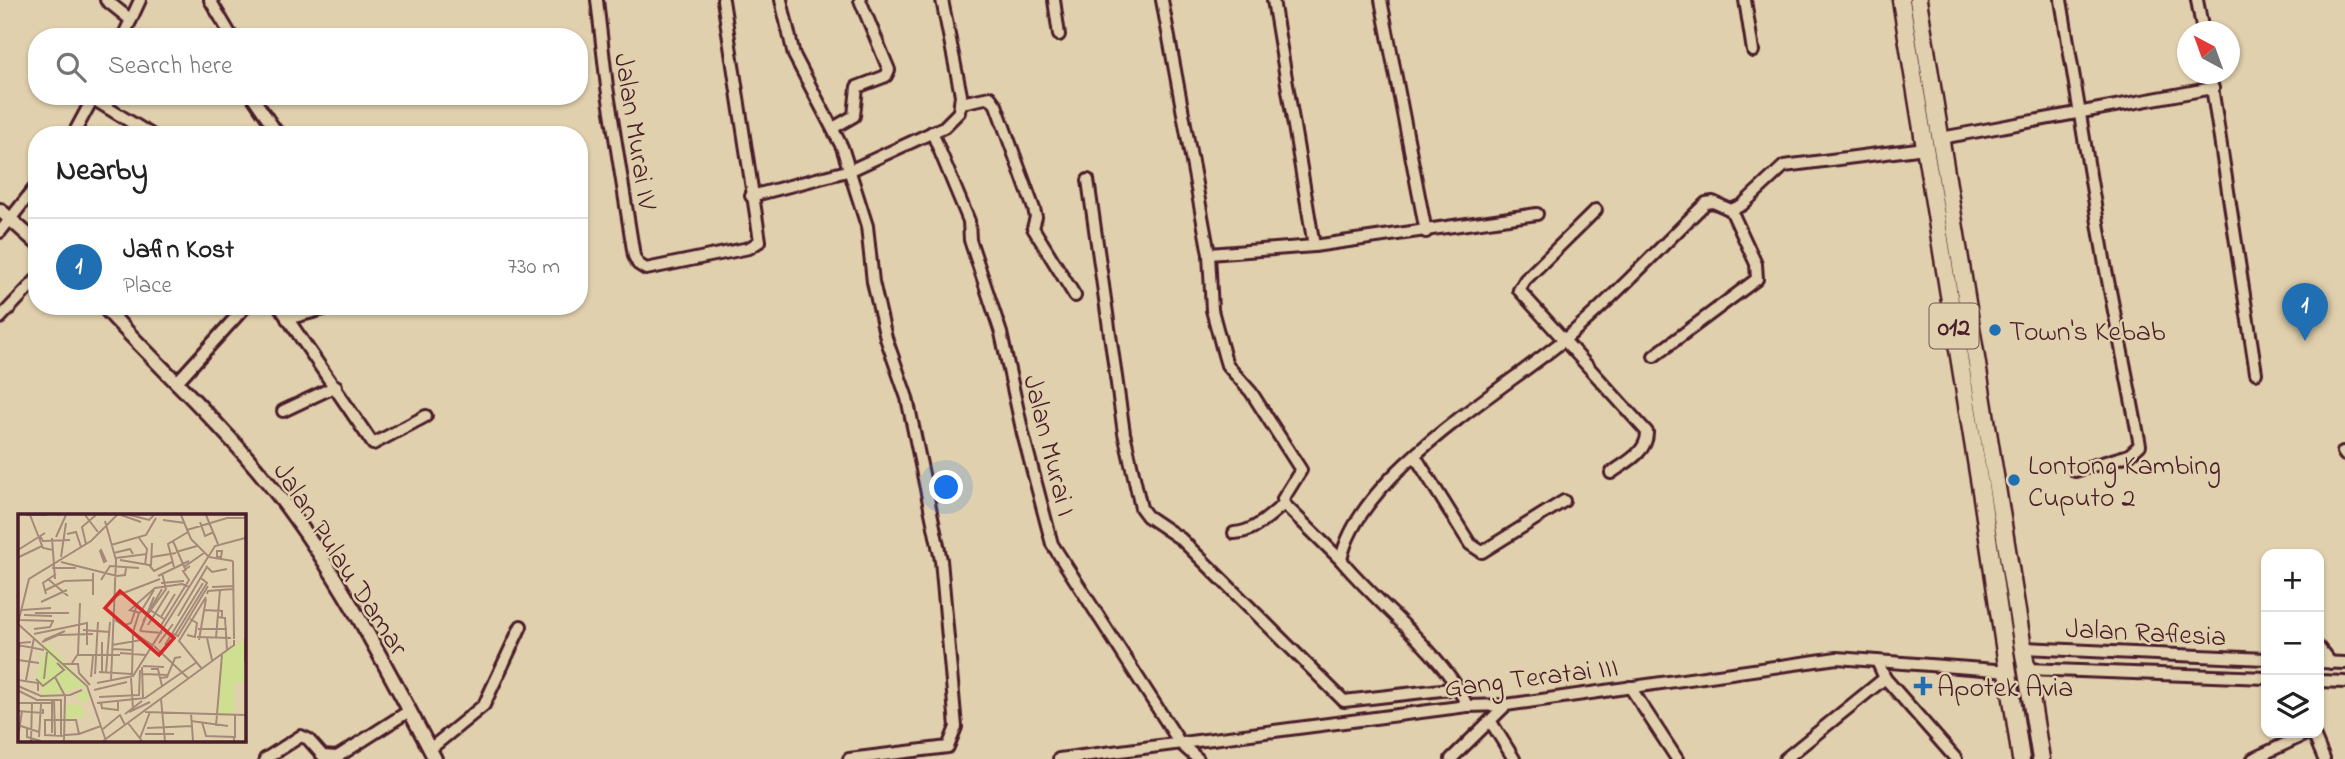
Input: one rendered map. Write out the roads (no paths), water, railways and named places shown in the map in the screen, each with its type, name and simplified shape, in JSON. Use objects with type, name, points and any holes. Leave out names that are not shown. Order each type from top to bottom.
[{"type":"main road","name":"012","points":[[1901,0],[2008,663]]},
{"type":"main road","points":[[1918,0],[2041,759]]},
{"type":"main road","points":[[1912,70],[1918,74],[1924,70],[1920,41],[1923,31]]},
{"type":"main road","points":[[1922,127],[1924,115],[1920,87],[1926,84],[1933,88]]},
{"type":"main road","points":[[2008,663],[2021,759]]},
{"type":"street","points":[[106,0],[131,20]]},
{"type":"street","points":[[127,28],[140,0]]},
{"type":"street","points":[[210,0],[227,28]]},
{"type":"street","name":"Jalan Murai IV","points":[[597,0],[624,199],[634,256],[640,266],[646,269],[672,265],[756,245],[760,241],[751,196]]},
{"type":"street","points":[[723,0],[751,196],[850,170],[956,118],[961,103],[942,0]]},
{"type":"street","points":[[782,0],[794,55],[833,128],[850,170],[867,226],[873,282],[884,327],[907,398],[941,560],[956,727],[948,747],[852,759]]},
{"type":"street","points":[[833,128],[854,116],[857,87],[886,76],[889,70],[860,0]]},
{"type":"street","points":[[1054,0],[1059,35]]},
{"type":"street","points":[[1162,0],[1209,254],[1212,310],[1227,365],[1265,412],[1301,470],[1283,499],[1284,504],[1341,560],[1463,697]]},
{"type":"street","points":[[1273,0],[1314,246]]},
{"type":"street","points":[[1381,0],[1426,232]]},
{"type":"street","points":[[1745,0],[1753,51]]},
{"type":"street","points":[[2061,0],[2140,445],[2129,455],[2075,471]]},
{"type":"street","points":[[2197,0],[2201,21]]},
{"type":"street","points":[[2212,84],[2256,373]]},
{"type":"street","points":[[1941,138],[2213,88]]},
{"type":"street","points":[[961,103],[990,97],[996,105],[1034,209],[1036,216],[1033,228],[1075,296]]},
{"type":"street","points":[[79,126],[90,105]]},
{"type":"street","points":[[106,105],[138,126]]},
{"type":"street","points":[[258,105],[273,126]]},
{"type":"street","name":"Jalan Murai I","points":[[932,132],[969,221],[970,240],[1002,333],[1023,435],[1052,544],[1179,741],[1198,759]]},
{"type":"street","points":[[1341,560],[1350,532],[1357,522],[1415,456],[1565,339],[1706,203],[1731,210],[1742,205],[1784,166],[1925,148]]},
{"type":"street","points":[[1088,180],[1124,433],[1141,508],[1147,516],[1181,538],[1344,701],[1463,697]]},
{"type":"street","points":[[0,232],[5,215],[28,193]]},
{"type":"street","points":[[1596,210],[1519,286],[1521,294],[1565,339],[1647,432],[1647,444],[1611,474]]},
{"type":"street","points":[[1654,356],[1758,279],[1756,264],[1731,210]]},
{"type":"street","points":[[1209,254],[1314,246],[1537,214]]},
{"type":"street","points":[[5,215],[28,235]]},
{"type":"street","points":[[0,318],[28,288]]},
{"type":"street","name":"Jalan Pulau Damar","points":[[112,315],[262,475],[295,518],[357,617],[433,754]]},
{"type":"street","points":[[176,383],[238,315]]},
{"type":"street","points":[[285,315],[336,386],[373,444],[426,416]]},
{"type":"street","points":[[287,319],[302,315]]},
{"type":"street","points":[[283,411],[336,386]]},
{"type":"street","points":[[1415,456],[1470,544],[1482,552],[1564,501]]},
{"type":"street","points":[[1234,533],[1257,526],[1284,504]]},
{"type":"street","points":[[433,754],[484,705],[521,626]]},
{"type":"street","points":[[2324,654],[2331,663]]},
{"type":"street","name":"Gang Teratai III","points":[[1059,759],[1463,697],[1506,705],[1837,658],[1877,662],[2008,663]]},
{"type":"street","name":"Jalan Raflesia","points":[[2025,659],[2261,659]]},
{"type":"street","name":"Jalan Raflesia","points":[[2025,659],[2261,678]]},
{"type":"street","points":[[1877,662],[1885,678],[1956,759]]},
{"type":"street","points":[[2324,662],[2345,663]]},
{"type":"street","points":[[1785,759],[1885,678]]},
{"type":"street","points":[[2324,681],[2345,682]]},
{"type":"street","points":[[1630,687],[1677,759]]},
{"type":"street","points":[[1451,759],[1506,705]]},
{"type":"street","points":[[265,759],[300,736],[308,739],[323,756],[337,757],[409,711]]},
{"type":"street","points":[[1491,722],[1514,759]]},
{"type":"street","points":[[2254,759],[2299,738]]},
{"type":"street","points":[[2313,738],[2324,759]]},
{"type":"place","name":"Town's Kebab","points":[[1995,330]]},
{"type":"place","name":"Jafin Kost","points":[[2305,341]]},
{"type":"place","name":"Lontong Kambing Cuputo 2","points":[[2014,480]]},
{"type":"place","name":"Apotek Avia","points":[[1923,686]]}]
